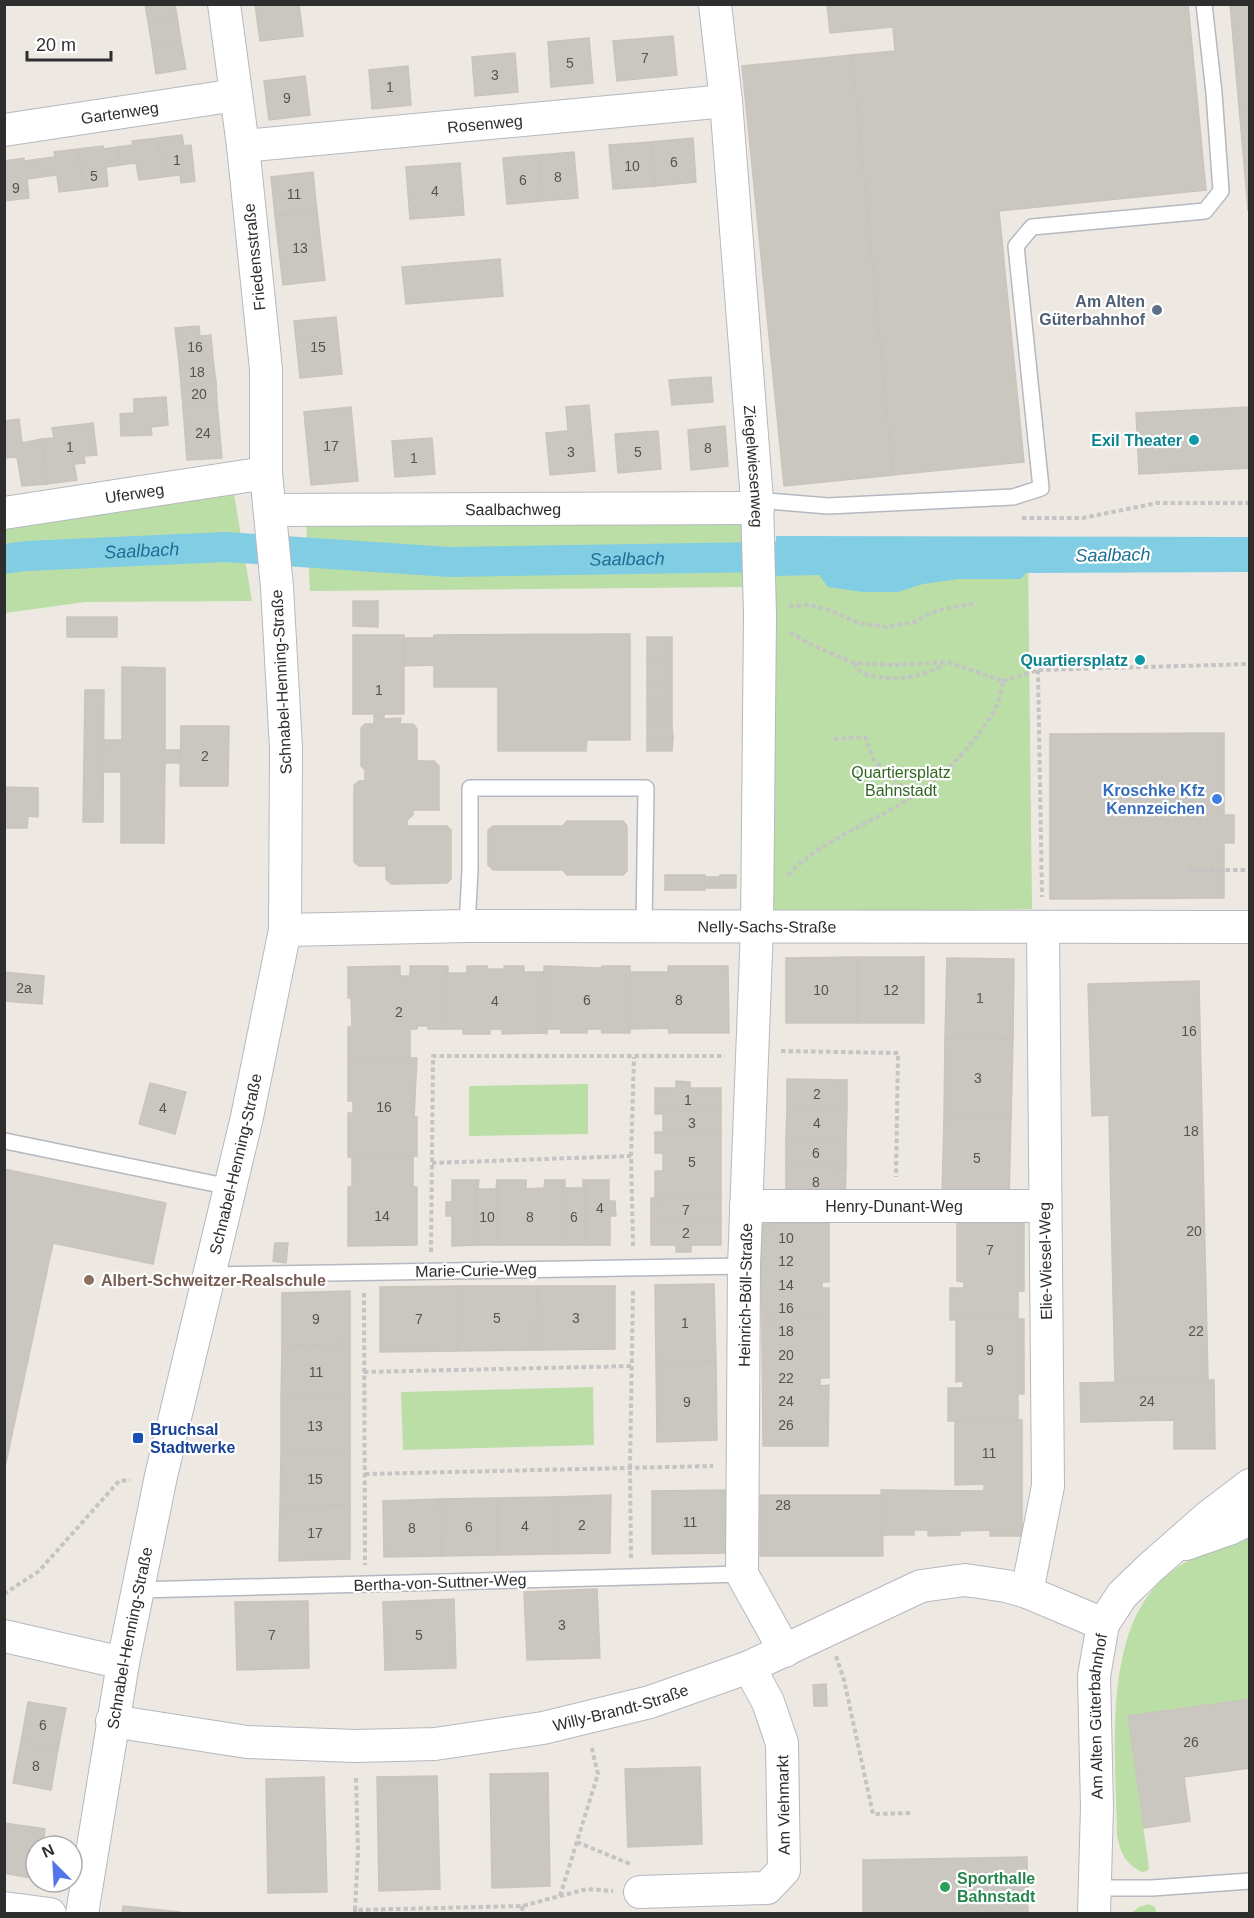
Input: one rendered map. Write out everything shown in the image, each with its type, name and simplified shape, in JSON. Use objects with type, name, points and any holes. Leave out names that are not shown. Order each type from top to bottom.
[{"type":"street","name":"Friedensstraße","points":[[224,4],[243,146],[266,369],[266,473],[270,520]]},
{"type":"street","name":"Ziegelwiesenweg","points":[[715,4],[726,101],[758,508],[760,600],[757,917]]},
{"type":"street","name":"Gartenweg","points":[[4,130],[236,95]]},
{"type":"street","name":"Rosenweg","points":[[243,146],[726,101]]},
{"type":"street","name":"Uferweg","points":[[4,513],[266,473]]},
{"type":"street","name":"Saalbachweg","points":[[270,520],[758,508]]},
{"type":"street","name":"Schnabel-Henning-Straße","points":[[81,1914],[112,1721],[161,1476],[247,1117],[285,930],[286,748],[278,587],[270,520]]},
{"type":"street","name":"Nelly-Sachs-Straße","points":[[285,930],[467,926],[644,928],[757,917],[1043,928],[1250,927]]},
{"type":"street","name":"Heinrich-Böll-Straße","points":[[757,917],[744,1266],[742,1574],[785,1651]]},
{"type":"street","name":"Elie-Wiesel-Weg","points":[[1027,1592],[1048,1486],[1043,928]]},
{"type":"street","name":"Henry-Dunant-Weg","points":[[746,1206],[1045,1206]]},
{"type":"street","name":"Am Alten Güterbahnhof","points":[[1094,1901],[1097,1807],[1095,1676],[1103,1624],[1122,1595],[1150,1568],[1208,1517],[1250,1485]]},
{"type":"street","points":[[1174,1548],[1229,1529],[1250,1519]]},
{"type":"street","name":"Willy-Brandt-Straße","points":[[112,1721],[247,1742],[356,1746],[435,1744],[543,1728],[650,1702],[785,1651],[921,1586],[965,1580],[1006,1586],[1027,1592],[1103,1624]]},
{"type":"street","points":[[4,1636],[123,1663]]},
{"type":"street","name":"Am Viehmarkt","points":[[640,1892],[767,1888],[784,1870],[782,1743],[768,1702],[749,1666]]},
{"type":"street","points":[[4,1908],[50,1914]]},
{"type":"lane","points":[[758,508],[1013,497],[1041,488],[1016,246],[1032,227],[1205,211],[1221,191],[1214,93],[1204,4]]},
{"type":"lane","points":[[467,926],[470,788],[646,788],[644,928]]},
{"type":"lane","points":[[5,1142],[230,1187]]},
{"type":"lane","name":"Marie-Curie-Weg","points":[[208,1275],[744,1266]]},
{"type":"lane","name":"Bertha-von-Suttner-Weg","points":[[138,1590],[742,1574]]},
{"type":"lane","points":[[1094,1901],[1152,1888],[1250,1881]]},
{"type":"path","points":[[760,600],[784,606],[810,604],[858,623],[887,627],[914,622],[938,610],[977,603]]},
{"type":"path","points":[[760,600],[812,645],[854,663],[893,665],[948,662],[1003,681],[1038,670],[1250,664]]},
{"type":"path","points":[[854,663],[861,673],[882,679],[913,678],[948,662]]},
{"type":"path","points":[[1038,670],[1043,928]]},
{"type":"path","points":[[757,917],[795,867],[845,832],[913,797],[957,760],[996,710],[1003,681]]},
{"type":"path","points":[[834,739],[865,737],[874,760],[913,797]]},
{"type":"path","points":[[1188,870],[1250,870]]},
{"type":"path","points":[[430,1271],[433,1056],[634,1057],[753,1053],[898,1053],[896,1206]]},
{"type":"path","points":[[631,1577],[633,1268],[631,1156],[634,1057]]},
{"type":"path","points":[[432,1163],[631,1156]]},
{"type":"path","points":[[364,1272],[365,1584]]},
{"type":"path","points":[[364,1372],[632,1366]]},
{"type":"path","points":[[366,1474],[743,1465]]},
{"type":"path","points":[[4,1594],[39,1572],[119,1481],[161,1476]]},
{"type":"path","points":[[827,1630],[844,1680],[873,1814],[912,1813]]},
{"type":"path","points":[[560,1896],[598,1774],[584,1718]]},
{"type":"path","points":[[356,1746],[358,1852],[355,1912],[522,1906],[587,1889],[640,1892],[639,1868],[577,1842]]},
{"type":"path","points":[[522,1906],[523,1914]]},
{"type":"green space","points":[[233,488],[252,601],[85,602],[5,613],[5,525]]},
{"type":"green space","points":[[744,518],[743,587],[310,591],[306,521]]},
{"type":"green space","name":"Quartiersplatz Bahnstadt","points":[[1028,554],[1032,909],[772,912],[773,586],[776,557]]},
{"type":"green space","points":[[588,1084],[588,1134],[469,1136],[469,1086]]},
{"type":"green space","points":[[593,1387],[594,1445],[403,1450],[401,1392]]},
{"type":"green space","points":[[1249,1531],[1249,1699],[1128,1716],[1149,1868],[1142,1872],[1124,1857],[1117,1835],[1116,1702],[1120,1668],[1128,1636],[1141,1607],[1159,1583],[1169,1574],[1202,1553]]},
{"type":"green space","points":[[1149,1904],[1155,1907],[1156,1913],[1131,1913],[1139,1907]]},
{"type":"water","points":[[776,536],[1249,537],[1249,572],[1026,573],[1021,579],[958,579],[923,584],[898,592],[863,592],[828,587],[819,575],[776,576]]},
{"type":"building","points":[[145,4],[175,4],[177,16],[148,21]]},
{"type":"building","points":[[255,4],[299,4],[303,36],[260,41]]},
{"type":"building","points":[[827,4],[1188,4],[1206,190],[999,211],[1024,462],[893,475],[852,55],[895,51],[893,27],[830,33]]},
{"type":"building","points":[[1230,4],[1250,4],[1250,104],[1239,106]]},
{"type":"building","points":[[177,16],[181,42],[152,46],[148,21]]},
{"type":"building","points":[[673,36],[677,75],[617,81],[613,41]]},
{"type":"building","points":[[589,38],[593,83],[551,87],[548,42]]},
{"type":"building","points":[[181,42],[186,69],[156,74],[152,46]]},
{"type":"building","points":[[515,53],[518,92],[475,96],[472,57]]},
{"type":"building","points":[[852,55],[893,475],[784,486],[742,66]]},
{"type":"building","points":[[408,66],[411,105],[372,109],[369,70]]},
{"type":"building","points":[[305,76],[310,115],[269,120],[264,81]]},
{"type":"building","points":[[1250,104],[1250,210],[1248,210],[1239,106]]},
{"type":"building","points":[[182,135],[184,146],[191,145],[195,181],[181,183],[180,175],[163,177],[158,138]]},
{"type":"building","points":[[158,138],[163,177],[139,180],[136,163],[120,165],[118,147],[133,145],[132,141]]},
{"type":"building","points":[[693,138],[696,182],[655,186],[651,142]]},
{"type":"building","points":[[651,142],[655,186],[613,189],[609,145]]},
{"type":"building","points":[[103,146],[103,149],[118,147],[120,165],[106,167],[108,186],[83,189],[78,149]]},
{"type":"building","points":[[78,149],[83,189],[59,192],[57,175],[41,177],[39,159],[55,157],[54,152]]},
{"type":"building","points":[[574,152],[578,198],[542,201],[539,155]]},
{"type":"building","points":[[539,155],[542,201],[507,204],[503,158]]},
{"type":"building","points":[[24,158],[24,161],[39,159],[41,177],[27,179],[29,198],[4,201],[4,161]]},
{"type":"building","points":[[460,163],[464,215],[410,219],[406,167]]},
{"type":"building","points":[[313,172],[317,211],[275,216],[271,177]]},
{"type":"building","points":[[317,211],[325,280],[283,285],[275,216]]},
{"type":"building","points":[[500,259],[503,296],[406,304],[402,267]]},
{"type":"building","points":[[336,317],[342,374],[300,378],[294,321]]},
{"type":"building","points":[[199,326],[200,336],[211,335],[213,359],[179,362],[175,328]]},
{"type":"building","points":[[213,359],[216,382],[181,385],[179,362]]},
{"type":"building","points":[[711,377],[713,402],[672,405],[669,380]]},
{"type":"building","points":[[216,382],[217,403],[183,408],[181,385]]},
{"type":"building","points":[[166,397],[168,425],[151,427],[152,435],[121,436],[120,414],[134,413],[134,399]]},
{"type":"building","points":[[217,403],[222,458],[187,460],[183,408]]},
{"type":"building","points":[[589,405],[595,471],[550,475],[546,433],[568,431],[566,407]]},
{"type":"building","points":[[351,407],[358,481],[311,485],[304,412]]},
{"type":"building","name":"Exil Theater","points":[[1250,407],[1250,468],[1139,474],[1136,413]]},
{"type":"building","points":[[19,419],[22,443],[42,439],[47,484],[22,486],[17,457],[4,458],[4,421]]},
{"type":"building","points":[[93,423],[97,455],[84,456],[85,463],[74,464],[77,480],[47,484],[42,439],[54,438],[52,428]]},
{"type":"building","points":[[725,426],[728,466],[691,470],[688,430]]},
{"type":"building","points":[[658,431],[661,469],[618,473],[615,434]]},
{"type":"building","points":[[432,438],[435,474],[395,477],[392,441]]},
{"type":"building","points":[[353,601],[378,601],[378,627],[353,626]]},
{"type":"building","points":[[67,617],[117,617],[117,637],[67,637]]},
{"type":"building","points":[[630,634],[630,740],[587,740],[586,751],[498,751],[498,687],[434,687],[434,665],[404,666],[404,638],[434,638],[434,635]]},
{"type":"building","points":[[353,635],[404,635],[404,714],[353,714]]},
{"type":"building","points":[[647,637],[672,637],[672,662],[647,662]]},
{"type":"building","points":[[647,662],[672,662],[672,687],[647,687]]},
{"type":"building","points":[[122,667],[165,668],[165,750],[181,750],[181,763],[165,763],[164,843],[121,843],[121,772],[103,772],[104,740],[122,740]]},
{"type":"building","points":[[647,687],[672,687],[672,700],[647,700]]},
{"type":"building","points":[[85,690],[104,690],[103,822],[83,822]]},
{"type":"building","points":[[647,700],[672,700],[672,712],[647,712]]},
{"type":"building","points":[[647,712],[672,712],[672,725],[647,726]]},
{"type":"building","points":[[374,714],[384,714],[384,719],[401,718],[400,724],[413,724],[417,729],[417,761],[434,761],[439,766],[439,810],[413,810],[413,815],[407,820],[407,826],[447,826],[451,830],[451,879],[447,883],[391,884],[386,879],[386,866],[359,866],[354,862],[354,785],[359,781],[365,781],[365,770],[361,766],[361,728],[365,724],[374,724]]},
{"type":"building","points":[[672,725],[673,738],[647,738],[647,726]]},
{"type":"building","points":[[181,726],[229,726],[228,786],[180,786]]},
{"type":"building","points":[[1224,733],[1224,815],[1234,815],[1234,843],[1224,843],[1224,898],[1050,899],[1050,734]]},
{"type":"building","points":[[647,738],[673,738],[672,751],[647,751]]},
{"type":"building","points":[[4,787],[38,788],[38,817],[28,816],[27,828],[4,828]]},
{"type":"building","points":[[567,821],[623,821],[627,826],[627,871],[623,875],[567,875],[563,870],[493,870],[488,865],[488,830],[493,826],[563,826]]},
{"type":"building","points":[[665,875],[705,875],[705,890],[665,890]]},
{"type":"building","points":[[720,875],[736,875],[736,888],[720,888]]},
{"type":"building","points":[[705,877],[720,877],[720,888],[705,888]]},
{"type":"building","points":[[857,957],[924,957],[924,1023],[857,1023]]},
{"type":"building","points":[[857,957],[857,1023],[786,1023],[786,958]]},
{"type":"building","points":[[947,958],[1014,959],[1013,1039],[945,1038]]},
{"type":"building","points":[[400,966],[400,976],[410,976],[410,966],[446,966],[446,1029],[428,1029],[428,1026],[417,1026],[417,1029],[410,1029],[410,1058],[348,1058],[348,1027],[352,1027],[351,998],[348,998],[348,967]]},
{"type":"building","points":[[446,966],[448,973],[467,973],[467,966],[505,969],[504,966],[524,966],[524,972],[544,972],[544,1033],[502,1034],[502,1029],[490,1029],[490,1034],[463,1034],[463,1029],[446,1029]]},
{"type":"building","points":[[544,966],[602,968],[602,966],[630,966],[630,1033],[602,1033],[601,1029],[587,1029],[587,1033],[561,1033],[561,1029],[547,1029],[547,1034],[544,1033]]},
{"type":"building","points":[[668,966],[728,966],[729,1033],[669,1033],[668,1028],[630,1029],[630,972],[668,972]]},
{"type":"building","points":[[4,972],[44,976],[42,1004],[4,1001]]},
{"type":"building","points":[[1199,981],[1208,1381],[1115,1383],[1109,1115],[1092,1116],[1088,984]]},
{"type":"building","points":[[945,1038],[1013,1039],[1011,1119],[944,1118]]},
{"type":"building","points":[[348,1058],[417,1058],[414,1117],[417,1117],[417,1156],[348,1157],[348,1113],[353,1113],[353,1101],[348,1101]]},
{"type":"building","points":[[787,1079],[847,1080],[847,1109],[787,1109]]},
{"type":"building","points":[[676,1081],[690,1082],[690,1088],[721,1088],[721,1111],[655,1112],[655,1088],[676,1088]]},
{"type":"building","points":[[150,1083],[186,1092],[175,1134],[139,1124]]},
{"type":"building","points":[[787,1109],[847,1109],[846,1139],[786,1137]]},
{"type":"building","points":[[721,1111],[721,1134],[655,1134],[655,1132],[663,1132],[663,1114],[655,1114],[655,1112]]},
{"type":"building","points":[[944,1118],[1011,1119],[1009,1199],[942,1198]]},
{"type":"building","points":[[655,1134],[721,1134],[721,1199],[655,1200],[655,1171],[663,1171],[663,1153],[655,1153]]},
{"type":"building","points":[[786,1137],[846,1139],[846,1168],[786,1167]]},
{"type":"building","points":[[352,1156],[413,1156],[413,1187],[417,1187],[417,1245],[348,1246],[348,1187],[352,1187]]},
{"type":"building","points":[[786,1167],[846,1168],[845,1197],[786,1196]]},
{"type":"building","points":[[4,1169],[166,1203],[153,1264],[53,1243],[4,1472]]},
{"type":"building","points":[[452,1180],[476,1180],[477,1245],[452,1246],[452,1216],[446,1216],[446,1202],[452,1202]]},
{"type":"building","points":[[476,1180],[479,1180],[478,1189],[496,1189],[497,1180],[497,1245],[477,1245]]},
{"type":"building","points":[[497,1180],[526,1180],[526,1189],[544,1188],[545,1180],[563,1180],[563,1245],[497,1245]]},
{"type":"building","points":[[563,1180],[565,1180],[565,1188],[583,1188],[583,1180],[585,1180],[585,1245],[563,1245]]},
{"type":"building","points":[[585,1180],[609,1180],[609,1201],[615,1201],[616,1216],[610,1216],[610,1245],[585,1245]]},
{"type":"building","points":[[651,1198],[655,1200],[721,1199],[721,1221],[651,1221]]},
{"type":"building","points":[[1024,1217],[1024,1291],[1018,1291],[1018,1319],[950,1320],[950,1288],[964,1288],[964,1282],[957,1281],[957,1218]]},
{"type":"building","points":[[651,1221],[721,1221],[721,1245],[691,1245],[691,1252],[676,1252],[676,1245],[651,1245]]},
{"type":"building","points":[[829,1223],[829,1282],[822,1282],[822,1288],[829,1288],[829,1319],[762,1320],[761,1224]]},
{"type":"building","points":[[275,1243],[288,1243],[286,1263],[273,1261]]},
{"type":"building","points":[[714,1284],[716,1361],[656,1364],[655,1285]]},
{"type":"building","points":[[458,1286],[458,1351],[380,1352],[380,1287]]},
{"type":"building","points":[[458,1286],[537,1286],[536,1350],[458,1351]]},
{"type":"building","points":[[537,1286],[615,1286],[615,1349],[536,1350]]},
{"type":"building","points":[[350,1291],[350,1344],[282,1346],[282,1293]]},
{"type":"building","points":[[829,1319],[829,1378],[820,1378],[820,1386],[829,1385],[828,1446],[763,1446],[762,1320]]},
{"type":"building","points":[[956,1319],[1024,1319],[1024,1394],[1018,1394],[1018,1421],[948,1421],[948,1388],[963,1388],[963,1381],[956,1382]]},
{"type":"building","points":[[350,1344],[350,1398],[281,1400],[282,1346]]},
{"type":"building","points":[[716,1361],[717,1440],[657,1442],[656,1364]]},
{"type":"building","points":[[1214,1380],[1215,1449],[1174,1449],[1174,1420],[1081,1422],[1080,1383]]},
{"type":"building","points":[[350,1398],[350,1451],[281,1453],[281,1400]]},
{"type":"building","points":[[1022,1420],[1022,1536],[990,1536],[990,1530],[960,1531],[960,1535],[928,1536],[928,1530],[914,1530],[914,1535],[883,1535],[881,1490],[984,1491],[984,1484],[955,1485],[955,1421]]},
{"type":"building","points":[[350,1451],[350,1505],[280,1507],[281,1453]]},
{"type":"building","points":[[728,1490],[728,1553],[652,1554],[652,1491]]},
{"type":"building","points":[[611,1495],[610,1553],[554,1554],[554,1497]]},
{"type":"building","points":[[760,1495],[882,1495],[883,1556],[760,1556]]},
{"type":"building","points":[[554,1497],[554,1554],[497,1555],[497,1498]]},
{"type":"building","points":[[497,1498],[497,1555],[441,1556],[440,1499]]},
{"type":"building","points":[[440,1499],[441,1556],[384,1557],[383,1501]]},
{"type":"building","points":[[350,1505],[350,1559],[279,1561],[280,1507]]},
{"type":"building","points":[[597,1589],[600,1658],[527,1660],[524,1592]]},
{"type":"building","points":[[454,1599],[456,1668],[385,1670],[383,1602]]},
{"type":"building","points":[[308,1601],[309,1668],[237,1670],[235,1602]]},
{"type":"building","points":[[826,1684],[827,1706],[814,1706],[813,1685]]},
{"type":"building","points":[[1250,1699],[1250,1768],[1184,1777],[1190,1821],[1144,1828],[1128,1716]]},
{"type":"building","points":[[28,1702],[66,1708],[58,1749],[21,1742]]},
{"type":"building","points":[[21,1742],[58,1749],[51,1790],[13,1783]]},
{"type":"building","points":[[700,1767],[702,1844],[628,1847],[625,1769]]},
{"type":"building","points":[[548,1773],[550,1886],[492,1888],[490,1774]]},
{"type":"building","points":[[437,1776],[440,1889],[379,1891],[377,1777]]},
{"type":"building","points":[[324,1777],[327,1892],[268,1893],[266,1779]]},
{"type":"building","points":[[4,1823],[45,1829],[44,1834],[24,1834],[24,1877],[4,1873]]},
{"type":"building","name":"Sporthalle Bahnstadt","points":[[1027,1857],[1028,1914],[863,1914],[863,1860]]},
{"type":"building","points":[[123,1906],[180,1912],[180,1914],[122,1914]]},
{"type":"waterway","name":"Saalbach","points":[[4,559],[26,556],[225,547],[450,562],[818,556]]},
{"type":"place","name":"Am Alten Güterbahnhof","points":[[1157,310]]},
{"type":"place","name":"Exil Theater","points":[[1194,440]]},
{"type":"place","name":"Quartiersplatz","points":[[1140,660]]},
{"type":"place","name":"Kroschke Kfz Kennzeichen","points":[[1217,799]]},
{"type":"place","name":"Albert-Schweitzer-Realschule","points":[[89,1280]]},
{"type":"place","name":"Bruchsal Stadtwerke","points":[[138,1438]]},
{"type":"place","name":"Sporthalle Bahnstadt","points":[[945,1887]]}]
